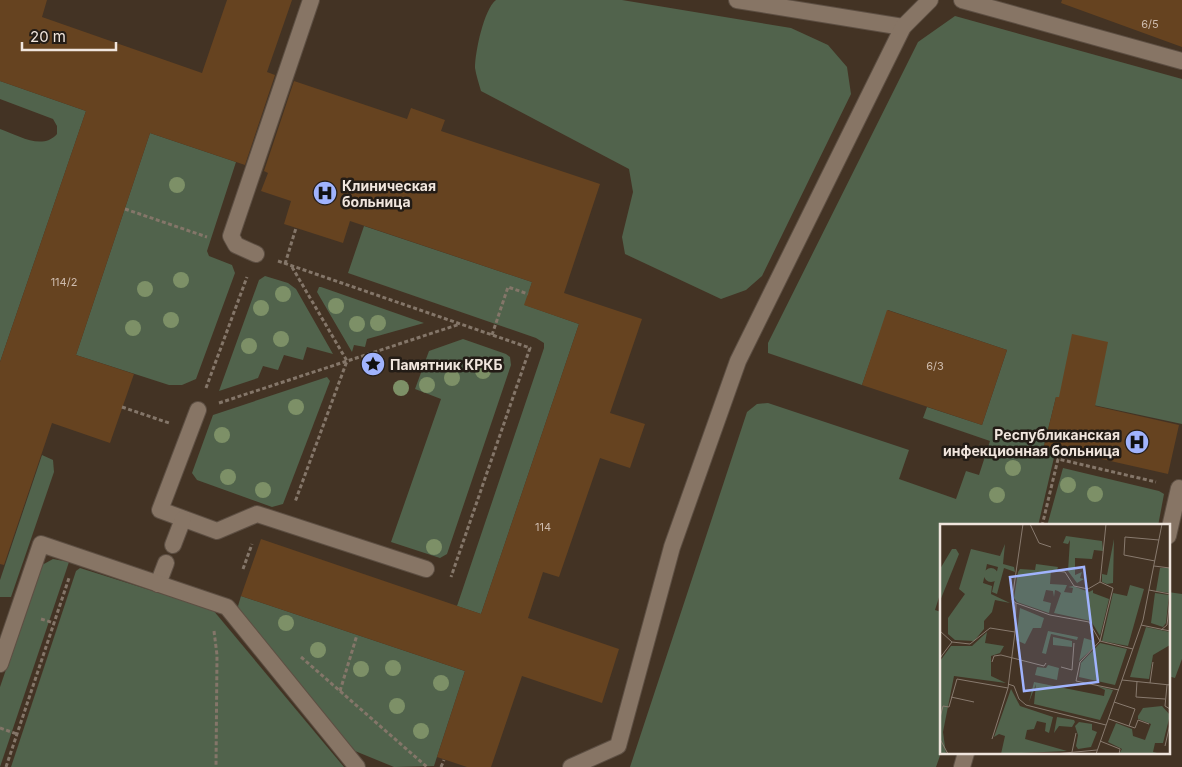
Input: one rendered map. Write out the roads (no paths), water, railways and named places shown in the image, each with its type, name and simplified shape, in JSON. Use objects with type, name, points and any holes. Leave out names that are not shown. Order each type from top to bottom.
[{"type":"lane","points":[[256,254],[239,247],[232,240],[232,232],[311,0]]},
{"type":"lane","points":[[737,0],[903,27]]},
{"type":"lane","points":[[571,767],[618,746],[672,547],[738,362],[903,27],[930,0]]},
{"type":"lane","points":[[962,0],[1182,61]]},
{"type":"lane","points":[[198,410],[160,510],[218,531],[257,514],[426,569]]},
{"type":"lane","points":[[1170,527],[1179,488]]},
{"type":"lane","points":[[173,545],[183,519]]},
{"type":"lane","points":[[0,664],[41,544],[227,607],[357,767]]},
{"type":"lane","points":[[158,584],[166,563]]},
{"type":"lane","points":[[962,767],[966,754]]},
{"type":"place","name":"Клиническая больница","points":[[325,193]]},
{"type":"place","name":"Памятник КРКБ","points":[[373,364]]},
{"type":"place","name":"Республиканская инфекционная больница","points":[[1137,442]]}]
